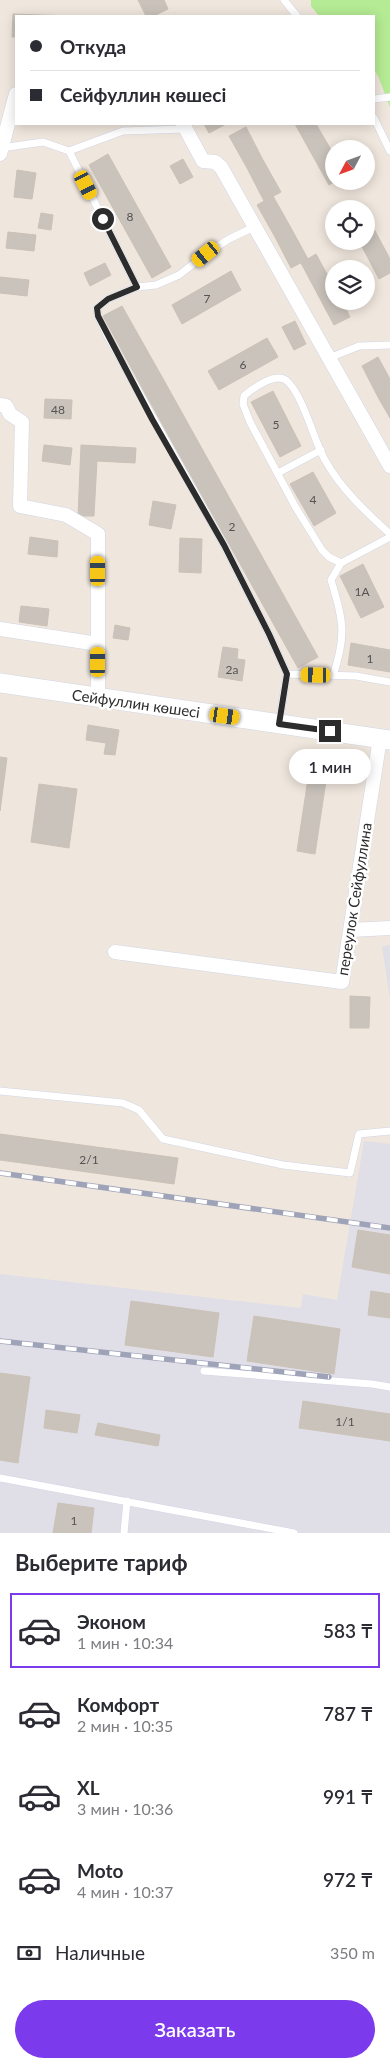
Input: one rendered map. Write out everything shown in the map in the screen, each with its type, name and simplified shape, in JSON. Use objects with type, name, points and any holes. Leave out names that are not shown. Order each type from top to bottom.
[{"type":"main road","name":"Сейфуллин көшесі","points":[[0,683],[385,739]]},
{"type":"street","points":[[0,151],[2,131],[15,97]]},
{"type":"street","points":[[184,126],[203,161],[214,162],[221,167],[390,466]]},
{"type":"street","points":[[0,405],[6,406],[10,414],[22,422],[20,506],[66,515],[98,534],[98,698]]},
{"type":"street","points":[[0,629],[98,644]]},
{"type":"street","name":"переулок Сейфуллина","points":[[115,952],[342,982],[385,739]]},
{"type":"street","points":[[350,930],[390,928]]},
{"type":"lane","points":[[284,0],[296,15]]},
{"type":"lane","points":[[375,99],[390,97]]},
{"type":"lane","points":[[375,120],[390,151]]},
{"type":"lane","points":[[0,151],[43,142],[68,151],[123,131],[184,126]]},
{"type":"lane","points":[[68,151],[137,287]]},
{"type":"lane","points":[[254,228],[229,239],[179,275],[156,285],[137,287],[108,299],[97,308],[98,316],[148,410],[224,545],[287,674],[279,724]]},
{"type":"lane","points":[[329,358],[359,346],[390,345]]},
{"type":"lane","points":[[334,676],[341,654],[344,633],[331,580],[341,563],[390,536],[362,509],[340,482],[324,458],[296,394],[287,380],[279,378],[253,388],[244,396],[243,404],[296,508],[322,550],[329,557],[341,563]]},
{"type":"lane","points":[[278,473],[321,450]]},
{"type":"lane","points":[[287,674],[356,676],[390,682]]},
{"type":"lane","points":[[0,1091],[123,1103],[139,1110],[163,1138],[283,1165],[350,1173],[359,1134],[390,1132]]},
{"type":"lane","points":[[204,1372],[372,1384],[390,1387]]},
{"type":"lane","points":[[0,1478],[294,1533]]},
{"type":"lane","points":[[124,1533],[127,1501]]},
{"type":"shaded area","points":[[390,945],[390,999],[382,946]]},
{"type":"shaded area","points":[[364,1141],[390,1144],[390,1533],[0,1533],[0,1274],[301,1308],[303,1294],[337,1300]]},
{"type":"green space","points":[[311,0],[390,0],[390,107],[375,72],[375,15],[318,15],[311,6]]},
{"type":"building","points":[[138,0],[164,0],[168,9],[156,15],[146,15]]},
{"type":"building","points":[[13,14],[42,15],[15,15],[15,37],[12,37]]},
{"type":"building","points":[[205,125],[224,125],[209,133]]},
{"type":"building","points":[[296,125],[317,125],[325,140],[325,178]]},
{"type":"building","points":[[246,127],[263,160],[247,168],[229,136]]},
{"type":"building","points":[[108,154],[171,267],[152,278],[89,165]]},
{"type":"building","points":[[183,159],[193,177],[180,184],[170,166]]},
{"type":"building","points":[[263,160],[281,192],[264,201],[247,168]]},
{"type":"building","points":[[17,170],[36,173],[32,199],[14,197]]},
{"type":"building","points":[[273,196],[291,228],[275,237],[257,205]]},
{"type":"building","points":[[41,213],[53,215],[51,230],[38,228]]},
{"type":"building","points":[[291,228],[308,259],[291,268],[275,237]]},
{"type":"building","points":[[375,231],[390,259],[390,273],[379,279],[375,271],[375,260],[369,260],[364,250],[375,250]]},
{"type":"building","points":[[8,232],[36,235],[34,251],[6,248]]},
{"type":"building","points":[[316,254],[325,270],[325,292],[318,295],[301,263]]},
{"type":"building","points":[[105,263],[111,275],[90,286],[84,273]]},
{"type":"building","points":[[231,271],[241,290],[182,324],[172,305]]},
{"type":"building","points":[[0,277],[29,280],[27,296],[0,293]]},
{"type":"building","points":[[325,292],[325,308],[318,295]]},
{"type":"building","points":[[122,306],[166,384],[146,395],[103,316]]},
{"type":"building","points":[[326,310],[346,310],[350,317],[334,325]]},
{"type":"building","points":[[295,321],[306,344],[294,350],[282,327]]},
{"type":"building","points":[[267,338],[278,357],[219,390],[208,371]]},
{"type":"building","points":[[378,357],[390,379],[390,393],[379,399],[362,366]]},
{"type":"building","points":[[166,384],[318,657],[298,668],[146,395]]},
{"type":"building","points":[[273,391],[301,446],[280,457],[251,402]]},
{"type":"building","points":[[390,393],[390,418],[379,399]]},
{"type":"building","points":[[45,399],[72,400],[71,419],[44,418]]},
{"type":"building","points":[[44,445],[72,448],[70,465],[42,461]]},
{"type":"building","points":[[81,445],[136,448],[135,463],[97,461],[94,516],[78,516]]},
{"type":"building","points":[[313,472],[336,513],[314,526],[290,484]]},
{"type":"building","points":[[153,501],[176,505],[171,529],[149,525]]},
{"type":"building","points":[[30,537],[58,541],[57,557],[28,554]]},
{"type":"building","points":[[180,538],[202,539],[201,573],[179,572]]},
{"type":"building","points":[[363,564],[384,607],[361,618],[340,576]]},
{"type":"building","points":[[21,606],[49,609],[47,626],[19,622]]},
{"type":"building","points":[[115,625],[130,628],[128,640],[113,638]]},
{"type":"building","points":[[351,643],[390,650],[390,672],[348,665]]},
{"type":"building","points":[[223,647],[238,649],[237,659],[245,660],[242,681],[218,677]]},
{"type":"building","points":[[88,725],[119,730],[115,755],[104,754],[106,743],[86,740]]},
{"type":"building","points":[[0,757],[7,758],[0,811]]},
{"type":"building","points":[[311,759],[329,761],[315,854],[297,851]]},
{"type":"building","points":[[39,784],[77,789],[69,848],[31,842]]},
{"type":"building","points":[[350,996],[370,997],[369,1028],[350,1028]]},
{"type":"building","points":[[0,1134],[178,1158],[174,1184],[0,1160]]},
{"type":"building","points":[[358,1230],[390,1235],[390,1274],[352,1267]]},
{"type":"building","points":[[371,1291],[390,1294],[390,1318],[368,1315]]},
{"type":"building","points":[[131,1301],[219,1313],[213,1357],[125,1345]]},
{"type":"building","points":[[254,1316],[340,1329],[334,1374],[247,1361]]},
{"type":"building","points":[[0,1373],[30,1377],[18,1463],[0,1460]]},
{"type":"building","points":[[303,1401],[390,1414],[390,1441],[299,1428]]},
{"type":"building","points":[[46,1410],[80,1415],[77,1433],[44,1428]]},
{"type":"building","points":[[98,1423],[160,1435],[158,1446],[95,1435]]},
{"type":"building","points":[[58,1503],[94,1508],[91,1533],[53,1533]]},
{"type":"railway","points":[[0,1173],[390,1228]]},
{"type":"railway","points":[[0,1341],[329,1377]]},
{"type":"route","points":[[103,219],[137,287],[108,299],[97,308],[98,316],[152,419],[224,545],[287,674],[279,724],[330,731]]}]
